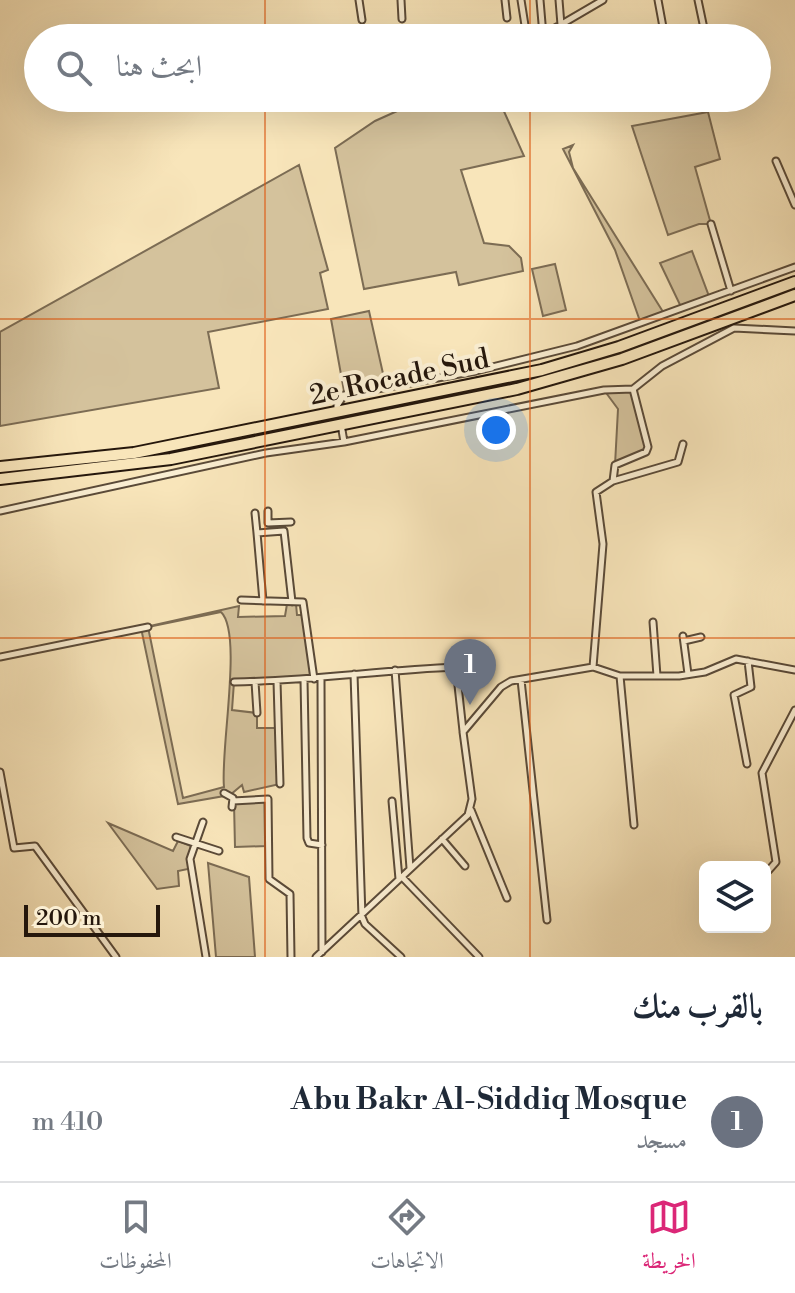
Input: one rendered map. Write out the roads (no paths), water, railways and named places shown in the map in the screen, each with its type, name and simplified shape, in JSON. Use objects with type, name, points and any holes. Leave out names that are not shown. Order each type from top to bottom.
[{"type":"highway","name":"2e Rocade Sud","points":[[0,467],[134,453],[502,379],[619,347],[795,282]]},
{"type":"highway","name":"2e Rocade Sud","points":[[0,479],[171,459],[490,396],[622,359],[795,295]]},
{"type":"street","points":[[359,0],[362,20]]},
{"type":"street","points":[[401,0],[402,19]]},
{"type":"street","points":[[505,0],[507,18]]},
{"type":"street","points":[[521,0],[525,24]]},
{"type":"street","points":[[540,0],[540,24]]},
{"type":"street","points":[[559,0],[561,24]]},
{"type":"street","points":[[563,24],[603,0]]},
{"type":"street","points":[[658,0],[662,24]]},
{"type":"street","points":[[698,0],[703,24]]},
{"type":"street","points":[[776,161],[795,205]]},
{"type":"street","points":[[711,224],[731,291]]},
{"type":"street","points":[[337,406],[344,395],[476,371],[577,346],[795,267]]},
{"type":"street","points":[[0,511],[266,453],[344,442],[604,390],[633,389],[662,366],[734,328],[795,331]]},
{"type":"street","points":[[613,481],[615,465],[646,452],[648,447],[633,389]]},
{"type":"street","points":[[342,430],[344,442]]},
{"type":"street","points":[[593,667],[603,544],[596,492],[613,481],[678,462],[683,444]]},
{"type":"street","points":[[268,511],[268,523],[291,522]]},
{"type":"street","points":[[255,513],[263,601]]},
{"type":"street","points":[[281,523],[292,602]]},
{"type":"street","points":[[257,533],[281,531]]},
{"type":"street","points":[[241,600],[303,602],[317,679],[322,952]]},
{"type":"street","points":[[653,622],[657,676]]},
{"type":"street","points":[[0,657],[148,627]]},
{"type":"street","points":[[688,674],[683,639],[701,637]]},
{"type":"street","points":[[463,732],[501,687],[521,680],[593,667],[620,676],[688,674],[705,672],[736,659],[795,670]]},
{"type":"street","points":[[747,764],[734,695],[751,687],[748,661]]},
{"type":"street","points":[[234,682],[304,680],[456,667],[471,808],[507,898]]},
{"type":"street","points":[[395,670],[410,869]]},
{"type":"street","points":[[354,674],[362,917],[365,924],[401,957]]},
{"type":"street","points":[[620,676],[634,825]]},
{"type":"street","points":[[304,680],[307,838],[309,843],[322,845]]},
{"type":"street","points":[[521,680],[547,920]]},
{"type":"street","points":[[277,681],[280,784]]},
{"type":"street","points":[[255,682],[257,713]]},
{"type":"street","points":[[771,868],[776,862],[762,773],[795,710]]},
{"type":"street","points":[[0,772],[14,848],[35,846],[116,957]]},
{"type":"street","points":[[224,793],[233,804],[268,799],[269,879],[290,894],[291,957]]},
{"type":"street","points":[[406,806],[393,804],[400,879],[479,957]]},
{"type":"street","points":[[316,957],[362,917],[471,808]]},
{"type":"street","points":[[203,822],[190,859],[206,957]]},
{"type":"street","points":[[176,837],[219,851]]},
{"type":"street","points":[[442,839],[465,866]]},
{"type":"place","name":"Abu Bakr Al-Siddiq Mosque","points":[[470,705]]}]
